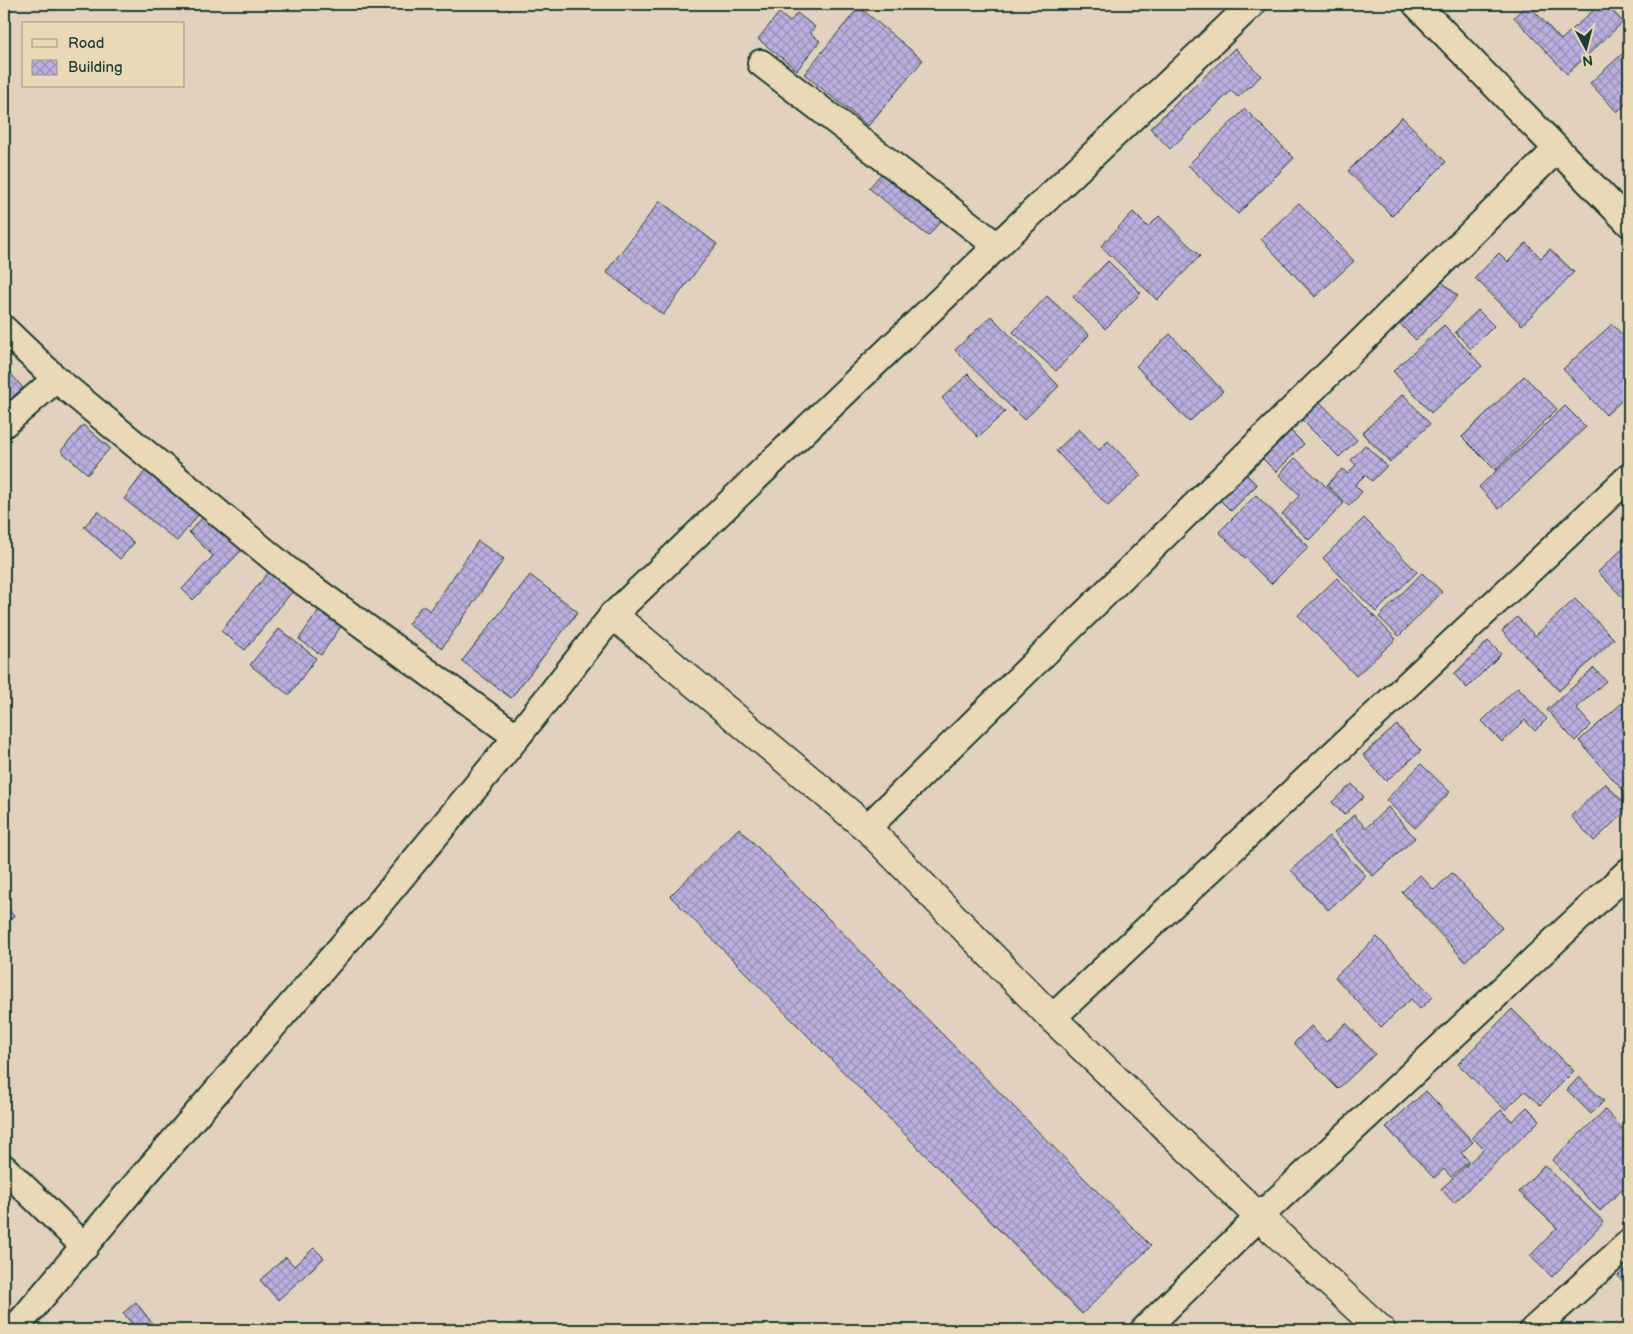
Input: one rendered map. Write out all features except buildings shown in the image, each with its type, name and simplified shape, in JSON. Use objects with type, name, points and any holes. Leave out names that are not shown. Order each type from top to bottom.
[{"type":"street","points":[[14,1330],[132,1189],[382,900],[517,737],[613,615],[1252,4]]},
{"type":"street","points":[[1416,4],[1629,223]]},
{"type":"street","points":[[761,63],[997,246]]},
{"type":"street","points":[[867,828],[1557,149]]},
{"type":"street","points":[[4,329],[56,379],[290,572],[517,737]]},
{"type":"street","points":[[4,424],[56,379]]},
{"type":"street","points":[[1052,1018],[1629,478]]},
{"type":"street","points":[[613,615],[867,828],[1052,1018],[1259,1217],[1381,1330]]},
{"type":"street","points":[[1144,1330],[1259,1217],[1629,871]]},
{"type":"street","points":[[4,1168],[85,1247]]},
{"type":"street","points":[[1533,1330],[1629,1243]]}]
